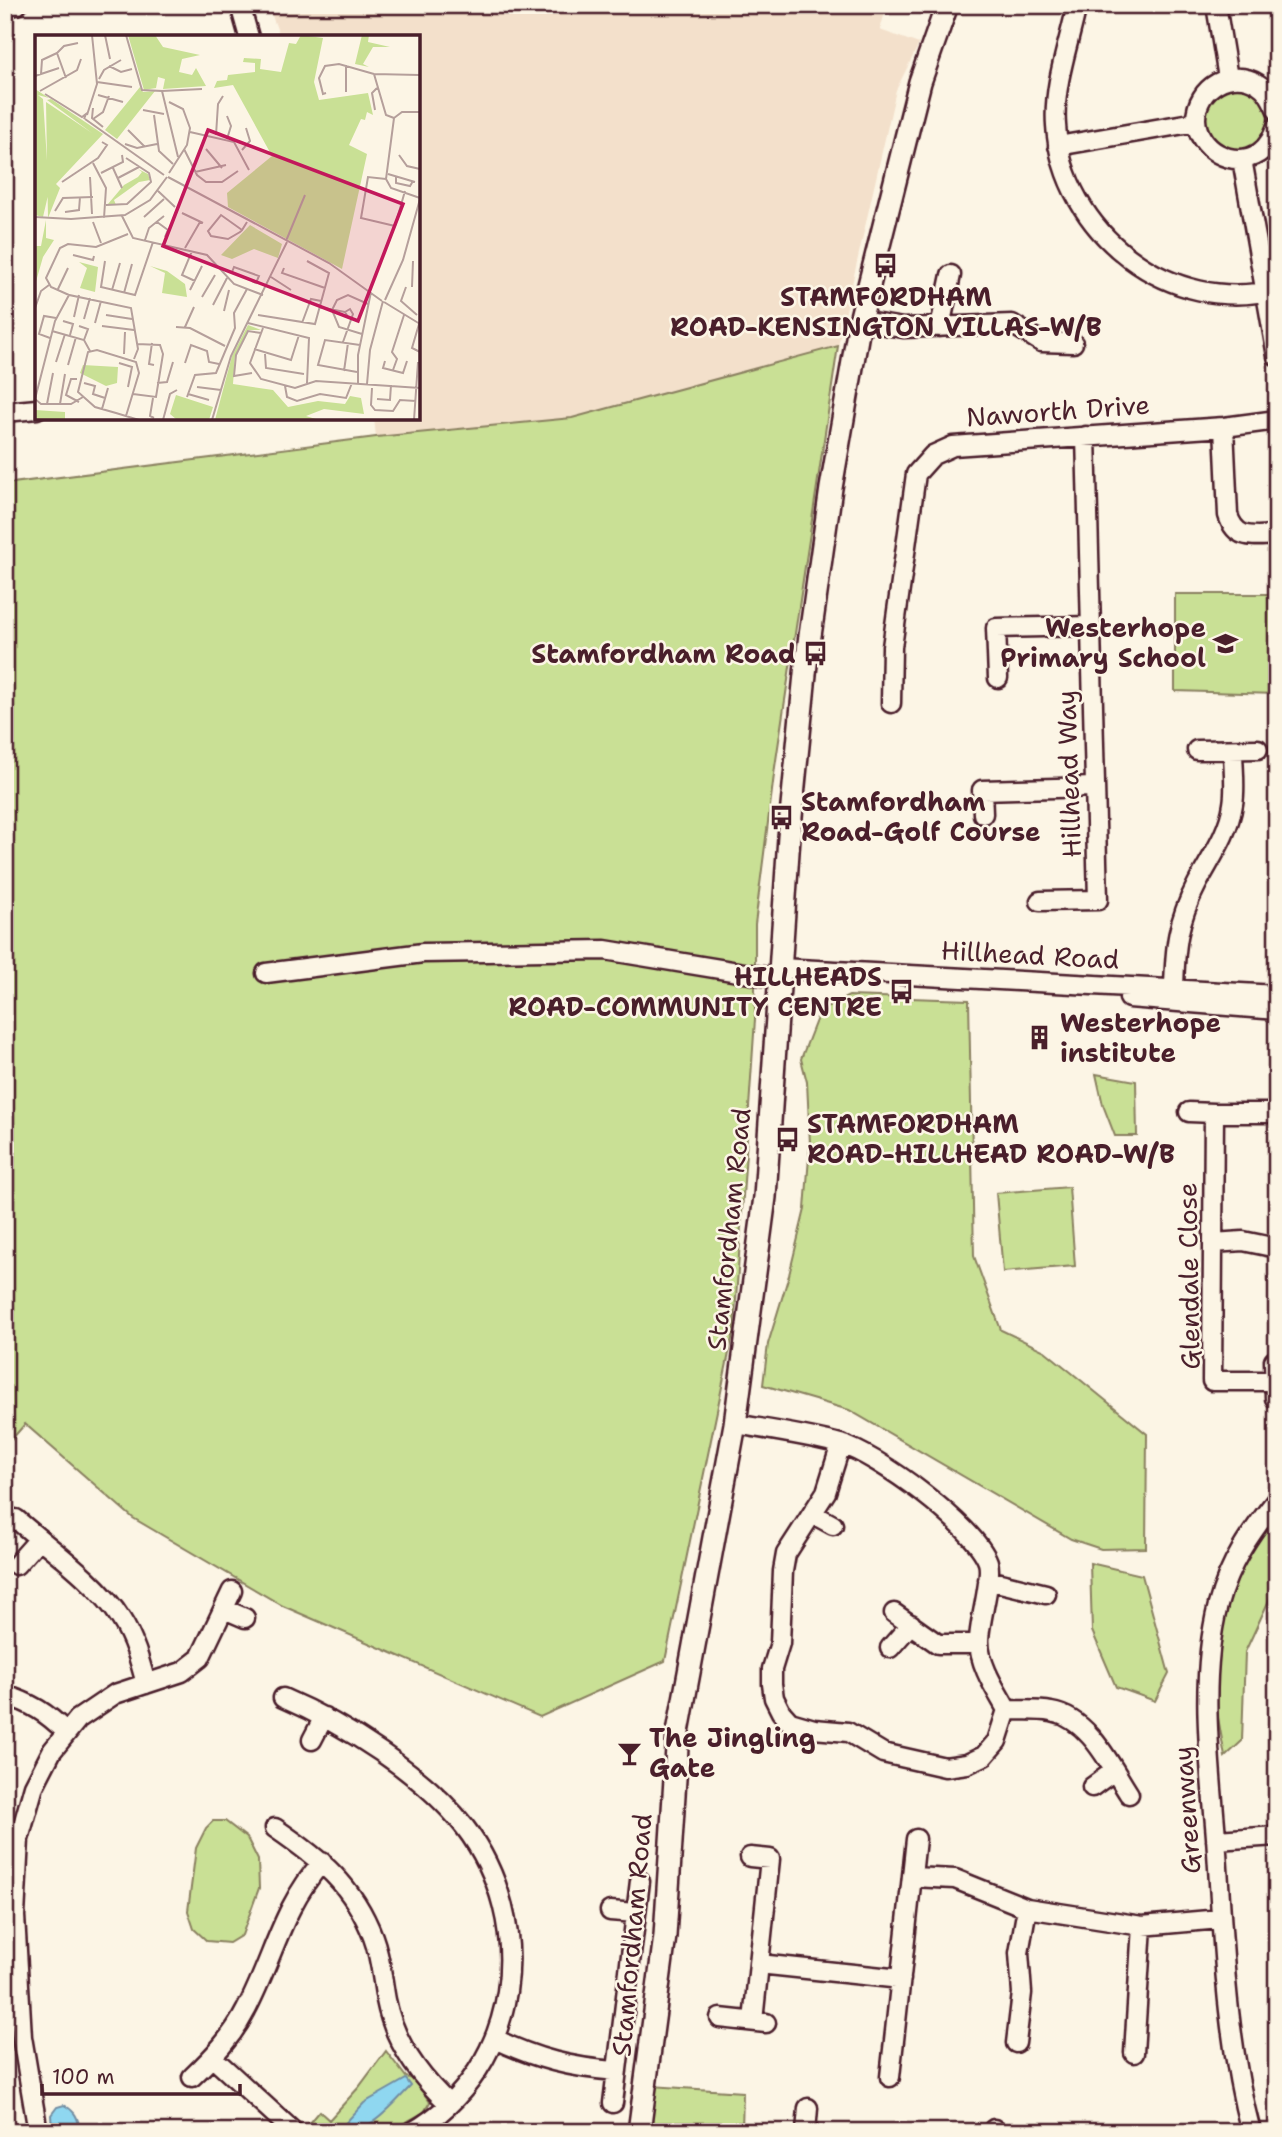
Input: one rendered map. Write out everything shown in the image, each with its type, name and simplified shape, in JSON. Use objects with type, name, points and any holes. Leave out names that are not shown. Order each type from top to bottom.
[{"type":"main road","name":"Stamfordham Road","points":[[639,2132],[665,1936],[678,1732],[735,1424],[765,1197],[780,974],[806,664],[831,488],[860,321],[920,82],[947,5]]},
{"type":"street","points":[[5,7],[17,5]]},
{"type":"street","points":[[240,5],[248,35]]},
{"type":"street","points":[[1077,5],[1056,104],[1058,146],[1070,187],[1084,210],[1117,250],[1161,278],[1207,292],[1234,296],[1271,290]]},
{"type":"street","points":[[1216,5],[1228,78]]},
{"type":"street","points":[[1277,110],[1271,95],[1259,84],[1244,78],[1228,78],[1208,90],[1201,99],[1196,122],[1201,138],[1212,151],[1227,158],[1242,159],[1259,153],[1270,142],[1277,126]]},
{"type":"street","points":[[1058,146],[1196,122]]},
{"type":"street","points":[[1242,159],[1271,290],[1277,356]]},
{"type":"street","points":[[940,327],[951,275]]},
{"type":"street","points":[[860,321],[902,328],[1012,324],[1041,342],[1073,344]]},
{"type":"street","points":[[5,412],[35,409]]},
{"type":"street","name":"Naworth Drive","points":[[891,703],[892,647],[916,474],[933,455],[953,446],[1224,427],[1277,420]]},
{"type":"street","points":[[1224,427],[1228,515],[1232,526],[1239,533],[1251,536],[1277,535]]},
{"type":"street","name":"Hillhead Way","points":[[1040,901],[1098,900],[1086,436]]},
{"type":"street","points":[[998,678],[996,628],[1091,626]]},
{"type":"street","points":[[1197,750],[1258,749]]},
{"type":"street","points":[[1233,750],[1233,804],[1221,839],[1196,884],[1181,921],[1175,943],[1174,998],[1277,1010]]},
{"type":"street","points":[[983,814],[982,790],[1095,787]]},
{"type":"street","name":"Hillhead Road","points":[[266,973],[423,953],[605,950],[780,974],[872,974],[1174,998],[1277,995]]},
{"type":"street","points":[[1189,1112],[1277,1113]]},
{"type":"street","name":"Glendale Close","points":[[1214,1113],[1213,1381],[1275,1390],[1274,1361]]},
{"type":"street","points":[[1213,1242],[1243,1241],[1277,1248]]},
{"type":"street","points":[[735,1424],[841,1444],[878,1461],[955,1518],[975,1539],[988,1564],[979,1644],[986,1671],[1007,1710],[997,1741],[984,1756],[967,1764],[945,1767],[883,1753],[848,1732],[814,1729],[790,1722],[774,1698],[772,1669],[780,1643],[786,1554],[826,1492],[841,1444]]},
{"type":"street","name":"Greenway","points":[[1251,2132],[1238,2085],[1226,1997],[1207,1686],[1218,1607],[1228,1572],[1246,1539],[1277,1499]]},
{"type":"street","points":[[813,1514],[833,1525]]},
{"type":"street","points":[[16,1519],[99,1591],[115,1609],[132,1639],[146,1684]]},
{"type":"street","points":[[16,1565],[39,1539]]},
{"type":"street","points":[[988,1580],[1046,1594]]},
{"type":"street","points":[[38,2132],[14,2037],[10,1916],[16,1859],[25,1813],[41,1769],[78,1719],[104,1700],[182,1672],[200,1658],[232,1591]]},
{"type":"street","points":[[224,1609],[245,1618]]},
{"type":"street","points":[[894,1613],[938,1644],[979,1644]]},
{"type":"street","points":[[890,1648],[911,1624]]},
{"type":"street","points":[[5,1695],[31,1703],[43,1710],[66,1732]]},
{"type":"street","points":[[283,1698],[324,1717],[373,1747],[437,1798],[463,1825],[481,1852],[500,1898],[508,1937],[507,1997],[495,2039],[469,2081],[449,2104],[412,2132]]},
{"type":"street","points":[[1007,1710],[1052,1712],[1076,1722],[1098,1746],[1129,1794]]},
{"type":"street","points":[[312,1741],[324,1717]]},
{"type":"street","points":[[1092,1787],[1114,1771]]},
{"type":"street","points":[[275,1828],[322,1862],[348,1890],[368,1926],[378,1952],[389,2013],[407,2056],[425,2081],[449,2104]]},
{"type":"street","points":[[1216,1840],[1277,1836]]},
{"type":"street","points":[[890,2077],[916,1839]]},
{"type":"street","points":[[720,2018],[759,2022],[759,1964],[770,1859],[750,1857]]},
{"type":"street","points":[[192,2077],[212,2057],[246,2011],[288,1909],[322,1862]]},
{"type":"street","points":[[912,1877],[955,1879],[1027,1908],[1142,1926],[1220,1919]]},
{"type":"street","points":[[613,2103],[640,1881]]},
{"type":"street","points":[[1017,2043],[1021,1993],[1019,1953],[1027,1908]]},
{"type":"street","points":[[610,1911],[636,1913]]},
{"type":"street","points":[[1134,2053],[1142,1926]]},
{"type":"street","points":[[759,1964],[901,1979]]},
{"type":"street","points":[[495,2039],[557,2064],[617,2071]]},
{"type":"street","points":[[212,2057],[294,2132]]},
{"type":"street","points":[[806,2132],[808,2108]]},
{"type":"shaded area","points":[[268,5],[887,5],[880,30],[919,44],[896,90],[838,346],[572,419],[376,437],[374,420],[420,420],[420,35],[279,35]]},
{"type":"green space","points":[[1237,84],[1250,87],[1261,94],[1268,105],[1271,118],[1268,131],[1261,142],[1250,149],[1237,152],[1224,149],[1213,142],[1206,131],[1203,118],[1206,105],[1213,94],[1224,87]]},
{"type":"green space","points":[[838,346],[775,767],[755,924],[755,1019],[734,1329],[665,1661],[540,1717],[283,1606],[133,1518],[25,1424],[5,1447],[5,484],[376,437],[572,418]]},
{"type":"green space","name":"Westerhope Primary School","points":[[1175,594],[1277,594],[1277,694],[1175,691]]},
{"type":"green space","points":[[849,996],[969,1000],[974,1256],[1001,1330],[1045,1351],[1147,1434],[1146,1548],[1101,1549],[1071,1539],[849,1410],[763,1385],[768,1344],[805,1209],[810,1144],[807,1082],[801,1059],[820,1010]]},
{"type":"green space","points":[[1096,1074],[1136,1081],[1137,1136],[1115,1136],[1103,1105]]},
{"type":"green space","points":[[1069,1187],[1075,1266],[1003,1272],[996,1193]]},
{"type":"green space","points":[[1277,1514],[1277,1583],[1245,1652],[1242,1741],[1225,1757],[1214,1695],[1223,1620],[1239,1567]]},
{"type":"green space","points":[[1090,1563],[1142,1575],[1169,1674],[1155,1701],[1116,1687],[1092,1631]]},
{"type":"green space","points":[[213,1821],[225,1821],[247,1838],[258,1860],[259,1888],[242,1935],[229,1943],[207,1941],[194,1929],[188,1911],[196,1848],[206,1828]]},
{"type":"green space","points":[[386,2051],[406,2077],[413,2079],[430,2102],[424,2112],[388,2132],[314,2132],[308,2124],[319,2111],[329,2120],[359,2087]]},
{"type":"green space","points":[[651,2086],[743,2092],[742,2132],[646,2132]]},
{"type":"water","points":[[406,2079],[411,2086],[379,2118],[360,2129],[338,2131],[364,2103]]},
{"type":"water","points":[[64,2105],[74,2113],[79,2125],[76,2131],[54,2132],[51,2115],[57,2107]]},
{"type":"place","name":"STAMFORDHAM ROAD-KENSINGTON VILLAS-W/B","points":[[886,265]]},
{"type":"place","name":"Westerhope Primary School","points":[[1226,643]]},
{"type":"place","name":"Stamfordham Road","points":[[816,654]]},
{"type":"place","name":"Stamfordham Road-Golf Course","points":[[781,817]]},
{"type":"place","name":"HILLHEADS ROAD-COMMUNITY CENTRE","points":[[902,992]]},
{"type":"place","name":"Westerhope institute","points":[[1040,1038]]},
{"type":"place","name":"STAMFORDHAM ROAD-HILLHEAD ROAD-W/B","points":[[787,1139]]},
{"type":"place","name":"The Jingling Gate","points":[[629,1753]]}]
